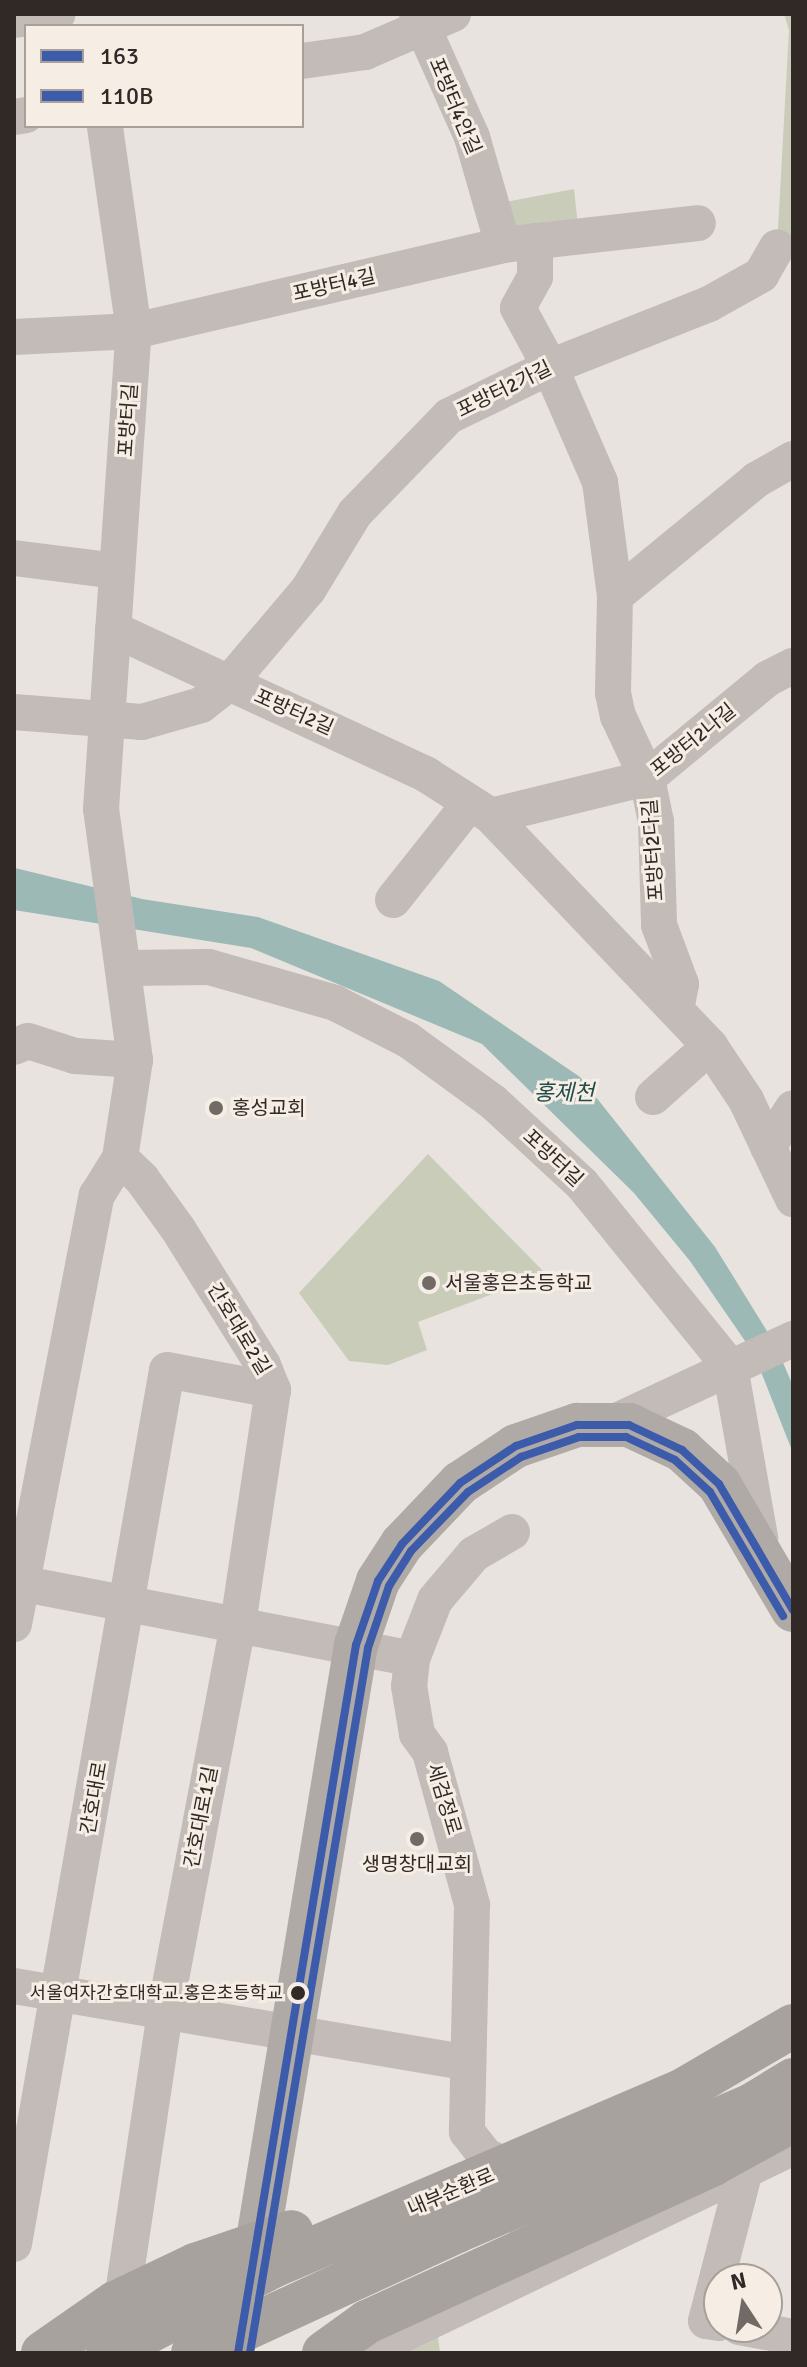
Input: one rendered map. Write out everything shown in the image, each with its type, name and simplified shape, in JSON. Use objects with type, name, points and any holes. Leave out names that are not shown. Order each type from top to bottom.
[{"type":"highway","name":"내부순환로","points":[[111,2353],[273,2266],[442,2197],[685,2089],[793,2026]]},
{"type":"highway","name":"내부순환로","points":[[193,2353],[457,2231],[752,2105],[793,2080]]},
{"type":"highway","points":[[324,2353],[367,2322],[713,2164],[793,2120]]},
{"type":"highway","points":[[43,2353],[88,2317],[195,2265],[331,2219],[442,2197]]},
{"type":"main road","points":[[238,2353],[295,2034],[356,1645],[388,1563],[460,1483],[545,1433],[612,1423],[661,1437],[700,1465],[719,1484],[782,1592]]},
{"type":"street","points":[[14,20],[58,14]]},
{"type":"street","points":[[304,61],[365,52],[430,19]]},
{"type":"street","name":"포방터4안길","points":[[430,19],[472,137],[519,243]]},
{"type":"street","name":"포방터길","points":[[105,128],[134,331],[101,809],[123,958],[209,967],[268,981],[335,1003],[408,1040],[493,1102],[582,1184],[685,1304],[732,1366],[753,1516],[782,1592]]},
{"type":"street","name":"포방터4길","points":[[14,337],[134,331],[519,243],[698,223]]},
{"type":"street","points":[[519,243],[535,277],[518,308],[550,367]]},
{"type":"street","name":"포방터2가길","points":[[229,683],[308,590],[355,513],[429,434],[475,400],[709,304],[761,275],[777,247]]},
{"type":"street","name":"포방터2다길","points":[[550,367],[600,482],[615,596],[613,693],[618,716],[647,778],[656,822],[659,925],[681,984],[676,1010]]},
{"type":"street","points":[[615,596],[756,480],[793,459]]},
{"type":"street","points":[[14,558],[117,571]]},
{"type":"street","name":"포방터2길","points":[[113,629],[427,775],[480,809],[710,1046],[746,1100],[793,1199]]},
{"type":"street","name":"포방터2나길","points":[[480,809],[647,778],[767,679],[793,666]]},
{"type":"street","points":[[14,712],[107,716],[142,722],[201,705],[229,683]]},
{"type":"street","points":[[393,900],[480,809]]},
{"type":"street","points":[[14,1624],[18,1583],[97,1195],[120,1158],[135,1060],[123,958]]},
{"type":"street","points":[[14,1047],[28,1041],[75,1056],[135,1060]]},
{"type":"street","points":[[653,1097],[710,1046]]},
{"type":"street","points":[[768,1147],[793,1108]]},
{"type":"street","name":"간호대로2길","points":[[120,1158],[142,1179],[178,1229],[263,1365],[273,1390],[238,1624]]},
{"type":"street","points":[[612,1423],[793,1339]]},
{"type":"street","name":"간호대로","points":[[14,2244],[61,1993],[167,1370],[273,1390]]},
{"type":"street","name":"세검정로","points":[[512,1532],[474,1554],[453,1575],[425,1619],[412,1659],[409,1686],[417,1734],[430,1752],[472,1905],[466,2123],[477,2149],[560,2194],[593,2247]]},
{"type":"street","points":[[18,1583],[356,1645],[412,1659]]},
{"type":"street","name":"간호대로1길","points":[[111,2353],[165,2011],[238,1624]]},
{"type":"street","points":[[14,1986],[467,2063]]},
{"type":"street","points":[[364,2353],[421,2322],[593,2247],[793,2147]]},
{"type":"street","points":[[721,2263],[745,2170]]},
{"type":"green space","points":[[784,14],[793,14],[793,241],[777,247],[789,30]]},
{"type":"green space","points":[[574,189],[578,226],[510,236],[500,203]]},
{"type":"green space","points":[[428,1154],[546,1274],[418,1322],[427,1350],[388,1365],[349,1361],[299,1293]]},
{"type":"green space","points":[[436,2321],[440,2353],[376,2353]]},
{"type":"water","name":"홍제천","points":[[15,868],[142,899],[258,917],[439,981],[580,1077],[715,1247],[775,1344],[793,1386],[793,1453],[754,1354],[690,1261],[634,1193],[482,1044],[251,948],[14,910]]},
{"type":"transit line","name":"163","points":[[238,2353],[356,1645],[378,1581],[402,1544],[460,1483],[516,1446],[577,1425],[629,1425],[682,1450],[719,1484],[793,1610]]},
{"type":"transit line","name":"110B","points":[[250,2353],[368,1648],[389,1586],[411,1551],[468,1492],[521,1457],[579,1437],[626,1437],[675,1460],[710,1492],[783,1616]]},
{"type":"place","name":"홍성교회","points":[[216,1108]]},
{"type":"place","name":"서울홍은초등학교","points":[[429,1283]]},
{"type":"place","name":"생명창대교회","points":[[417,1839]]},
{"type":"place","name":"서울여자간호대학교.홍은초등학교","points":[[298,1993]]}]
